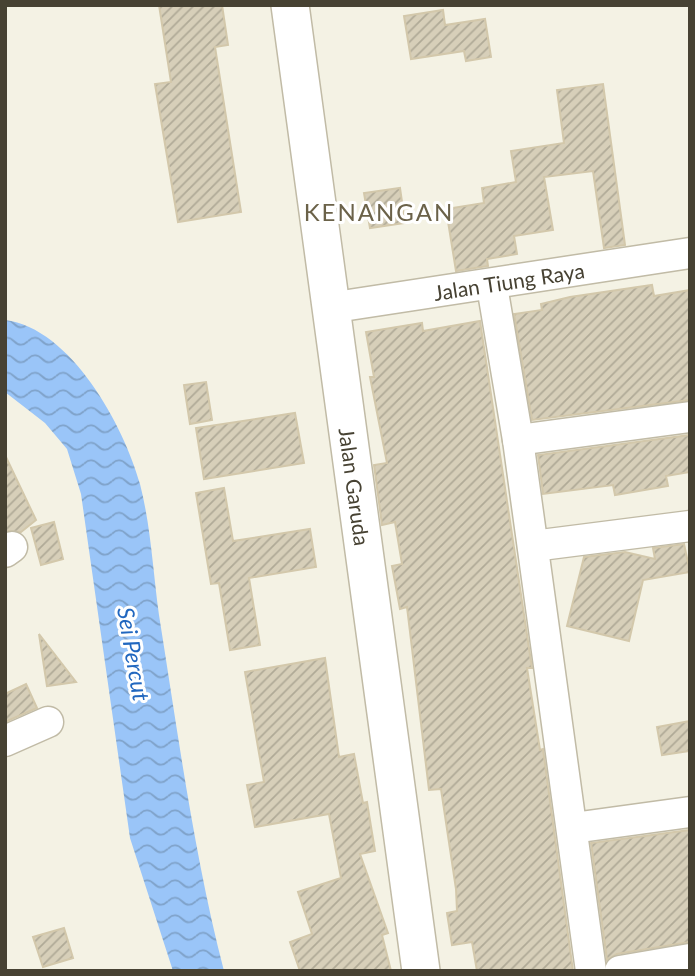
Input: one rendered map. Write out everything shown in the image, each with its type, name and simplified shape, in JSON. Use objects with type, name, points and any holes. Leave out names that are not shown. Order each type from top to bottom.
[{"type":"street","name":"Jalan Garuda","points":[[290,5],[421,971]]},
{"type":"street","name":"Jalan Tiung Raya","points":[[329,308],[492,286],[690,253]]},
{"type":"street","points":[[492,286],[518,440],[591,971]]},
{"type":"street","points":[[518,440],[690,417]]},
{"type":"street","points":[[533,547],[690,526]]},
{"type":"street","points":[[5,741],[48,722]]},
{"type":"street","points":[[573,828],[690,812]]},
{"type":"street","points":[[620,971],[690,959]]},
{"type":"water","name":"Sei Percut","points":[[5,320],[29,327],[52,341],[91,383],[121,435],[140,484],[195,839],[224,971],[173,971],[130,838],[81,494],[67,449],[45,423],[5,392]]},
{"type":"building","points":[[159,5],[222,5],[228,45],[215,47],[241,212],[178,222],[155,84],[171,82]]},
{"type":"building","points":[[443,10],[445,25],[485,19],[491,57],[466,61],[464,51],[411,59],[404,16]]},
{"type":"building","points":[[603,84],[625,245],[604,248],[593,171],[544,177],[553,230],[514,236],[517,254],[487,259],[488,266],[456,271],[446,209],[484,203],[482,188],[516,182],[511,151],[564,143],[557,90]]},
{"type":"building","points":[[400,188],[405,223],[370,228],[364,193]]},
{"type":"building","points":[[652,285],[654,296],[690,290],[690,400],[532,420],[514,314],[542,310],[541,304],[570,297]]},
{"type":"building","points":[[480,321],[532,668],[527,668],[540,750],[543,749],[573,971],[477,971],[472,942],[452,945],[447,913],[457,911],[456,889],[441,789],[429,790],[407,607],[400,609],[392,566],[402,564],[395,522],[382,525],[374,465],[387,463],[370,377],[374,377],[366,332],[422,323],[423,331]]},
{"type":"building","points":[[206,382],[212,420],[190,424],[184,385]]},
{"type":"building","points":[[295,413],[304,463],[204,479],[196,428]]},
{"type":"building","points":[[690,435],[690,472],[666,476],[668,486],[615,495],[613,485],[543,494],[538,455]]},
{"type":"building","points":[[5,455],[36,520],[21,532],[5,531]]},
{"type":"building","points":[[224,488],[233,541],[310,529],[316,567],[249,578],[260,645],[230,650],[219,583],[211,584],[196,493]]},
{"type":"building","points":[[54,522],[63,559],[41,565],[31,528]]},
{"type":"building","points":[[684,544],[690,572],[643,580],[629,641],[567,626],[584,557],[625,552],[655,559],[653,548]]},
{"type":"building","points":[[39,634],[76,682],[47,686]]},
{"type":"building","points":[[325,658],[339,757],[354,754],[363,803],[367,802],[375,851],[360,854],[388,933],[382,935],[391,971],[300,971],[290,942],[312,934],[298,892],[341,878],[329,814],[255,827],[247,785],[264,782],[245,672]]},
{"type":"building","points":[[26,684],[37,708],[5,722],[5,694]]},
{"type":"building","points":[[690,721],[690,751],[662,755],[657,727]]},
{"type":"building","points":[[690,830],[690,942],[617,954],[607,960],[591,843]]},
{"type":"building","points":[[64,928],[73,958],[43,967],[33,937]]},
{"type":"district","name":"KENANGAN","points":[[379,211]]}]
